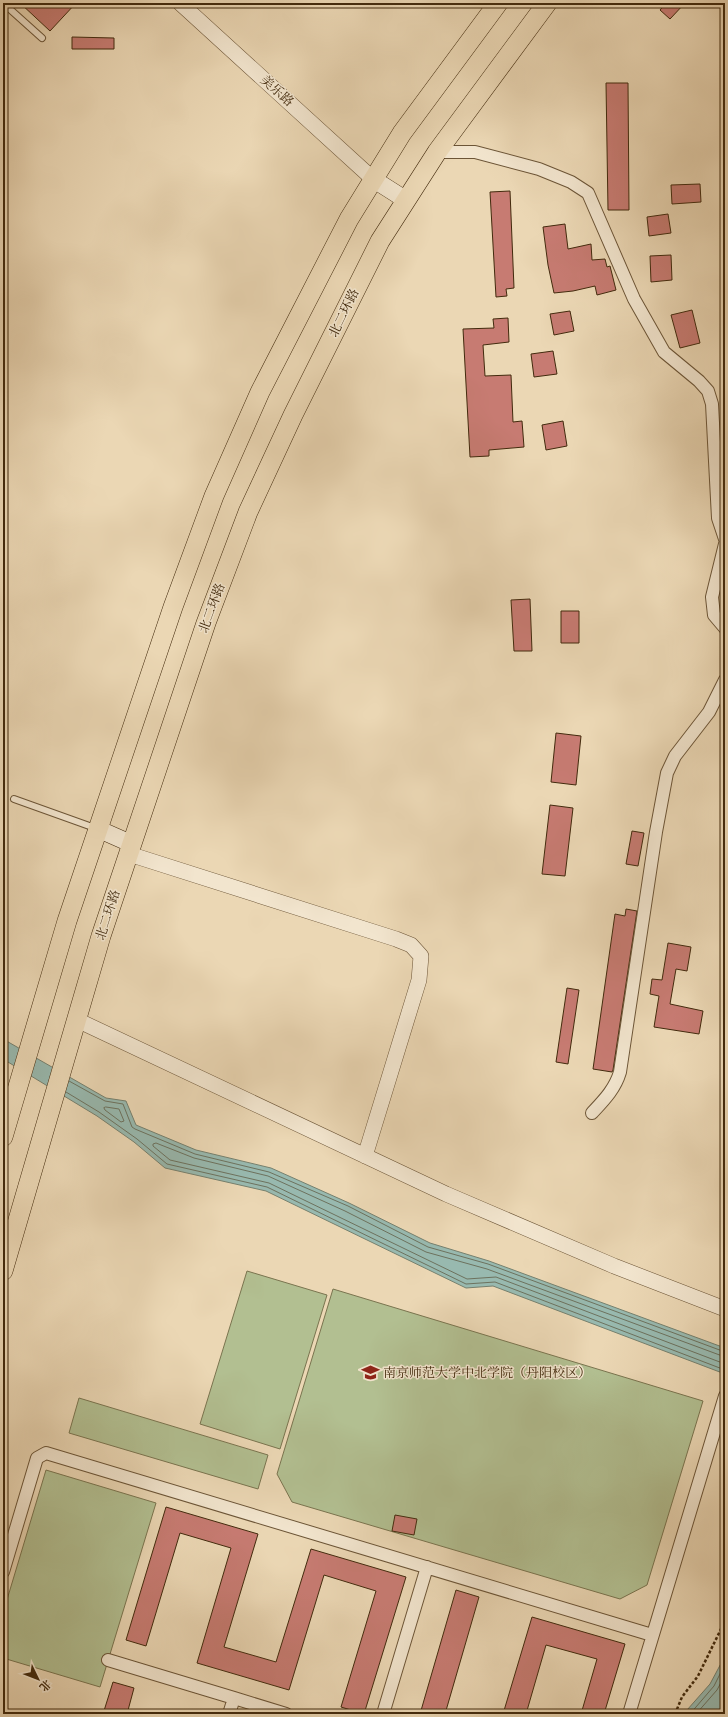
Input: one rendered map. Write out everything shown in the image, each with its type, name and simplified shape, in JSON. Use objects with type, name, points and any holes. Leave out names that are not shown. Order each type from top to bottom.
[{"type":"main road","name":"北二环路","points":[[3,1271],[101,936],[206,623],[248,512],[293,415],[380,241],[437,152],[547,3]]},
{"type":"main road","points":[[3,1137],[67,921],[173,607],[214,496],[260,392],[349,219],[402,133],[493,7]]},
{"type":"main road","points":[[373,179],[406,200]]},
{"type":"main road","points":[[98,829],[131,849]]},
{"type":"street","name":"美乐路","points":[[180,3],[373,179]]},
{"type":"street","points":[[437,152],[475,152],[539,168],[571,182],[588,193],[634,298],[664,352],[699,381],[708,391],[712,404],[718,518],[725,539]]},
{"type":"street","points":[[725,544],[712,597],[714,614],[725,628]]},
{"type":"street","points":[[592,1113],[610,1093],[617,1082],[620,1072],[662,790],[667,773],[675,756],[709,712],[725,680]]},
{"type":"street","points":[[131,849],[396,939],[411,945],[421,956],[419,980],[364,1156]]},
{"type":"street","points":[[77,1020],[446,1194],[614,1266],[725,1309]]},
{"type":"street","points":[[629,1714],[725,1396]]},
{"type":"street","points":[[3,1572],[37,1458],[46,1453],[652,1635]]},
{"type":"street","points":[[383,1714],[427,1567]]},
{"type":"street","points":[[108,1660],[286,1714]]},
{"type":"street","points":[[229,1714],[234,1698]]},
{"type":"lane","points":[[3,3],[42,38]]},
{"type":"lane","points":[[14,799],[98,829]]},
{"type":"path","points":[[675,1714],[682,1697],[698,1676],[721,1629],[725,1609]]},
{"type":"green space","points":[[247,1271],[327,1295],[280,1449],[200,1424]]},
{"type":"green space","points":[[333,1289],[703,1401],[647,1585],[620,1599],[292,1502],[277,1474]]},
{"type":"green space","points":[[79,1398],[268,1455],[258,1489],[69,1433]]},
{"type":"green space","points":[[46,1470],[156,1503],[100,1687],[3,1658],[3,1613]]},
{"type":"water","points":[[3,1039],[106,1098],[126,1101],[136,1125],[196,1150],[271,1168],[349,1203],[430,1243],[489,1261],[725,1348],[725,1374],[493,1286],[466,1288],[266,1191],[165,1168],[134,1142],[97,1116],[3,1059]]},
{"type":"water","points":[[725,1656],[725,1714],[685,1714],[710,1684]]},
{"type":"building","points":[[20,3],[76,3],[50,31]]},
{"type":"building","points":[[666,3],[685,3],[670,19],[660,10]]},
{"type":"building","points":[[72,37],[114,38],[114,49],[72,49]]},
{"type":"building","points":[[606,83],[628,83],[629,210],[608,210]]},
{"type":"building","points":[[700,184],[701,202],[672,204],[671,185]]},
{"type":"building","points":[[510,191],[514,288],[506,289],[507,296],[496,297],[490,192]]},
{"type":"building","points":[[668,214],[671,233],[649,236],[647,217]]},
{"type":"building","points":[[565,224],[568,249],[591,244],[592,260],[605,259],[607,267],[610,266],[616,290],[597,295],[595,286],[573,291],[554,293],[548,265],[543,227]]},
{"type":"building","points":[[671,255],[672,280],[651,282],[650,256]]},
{"type":"building","points":[[692,310],[700,343],[680,348],[671,315]]},
{"type":"building","points":[[570,311],[574,331],[554,335],[550,314]]},
{"type":"building","points":[[508,318],[509,342],[483,345],[485,376],[511,375],[513,422],[522,421],[524,447],[489,450],[489,456],[470,457],[463,329],[494,328],[493,319]]},
{"type":"building","points":[[553,351],[557,374],[534,377],[531,354]]},
{"type":"building","points":[[563,421],[567,446],[546,450],[542,425]]},
{"type":"building","points":[[530,599],[532,651],[514,651],[511,600]]},
{"type":"building","points":[[561,611],[579,611],[579,643],[561,643]]},
{"type":"building","points":[[556,733],[581,736],[576,785],[551,782]]},
{"type":"building","points":[[550,805],[573,808],[565,876],[542,874]]},
{"type":"building","points":[[632,831],[644,833],[638,866],[626,864]]},
{"type":"building","points":[[626,909],[637,911],[612,1072],[593,1069],[615,914],[625,916]]},
{"type":"building","points":[[668,943],[691,947],[687,971],[676,969],[670,1004],[703,1011],[699,1034],[654,1027],[659,996],[650,994],[652,979],[662,980]]},
{"type":"building","points":[[567,988],[579,990],[568,1064],[556,1062]]},
{"type":"building","points":[[166,1507],[258,1534],[224,1647],[276,1662],[311,1549],[406,1577],[364,1714],[341,1707],[376,1591],[324,1575],[289,1690],[197,1663],[231,1548],[180,1533],[146,1646],[126,1640]]},
{"type":"building","points":[[395,1515],[417,1519],[414,1535],[392,1531]]},
{"type":"building","points":[[456,1590],[479,1597],[445,1714],[420,1714]]},
{"type":"building","points":[[532,1617],[625,1644],[604,1714],[581,1714],[597,1659],[546,1645],[526,1714],[503,1714]]},
{"type":"building","points":[[113,1682],[134,1688],[127,1714],[103,1714]]},
{"type":"place","name":"南京师范大学中北学院（丹阳校区）","points":[[370,1373]]}]
